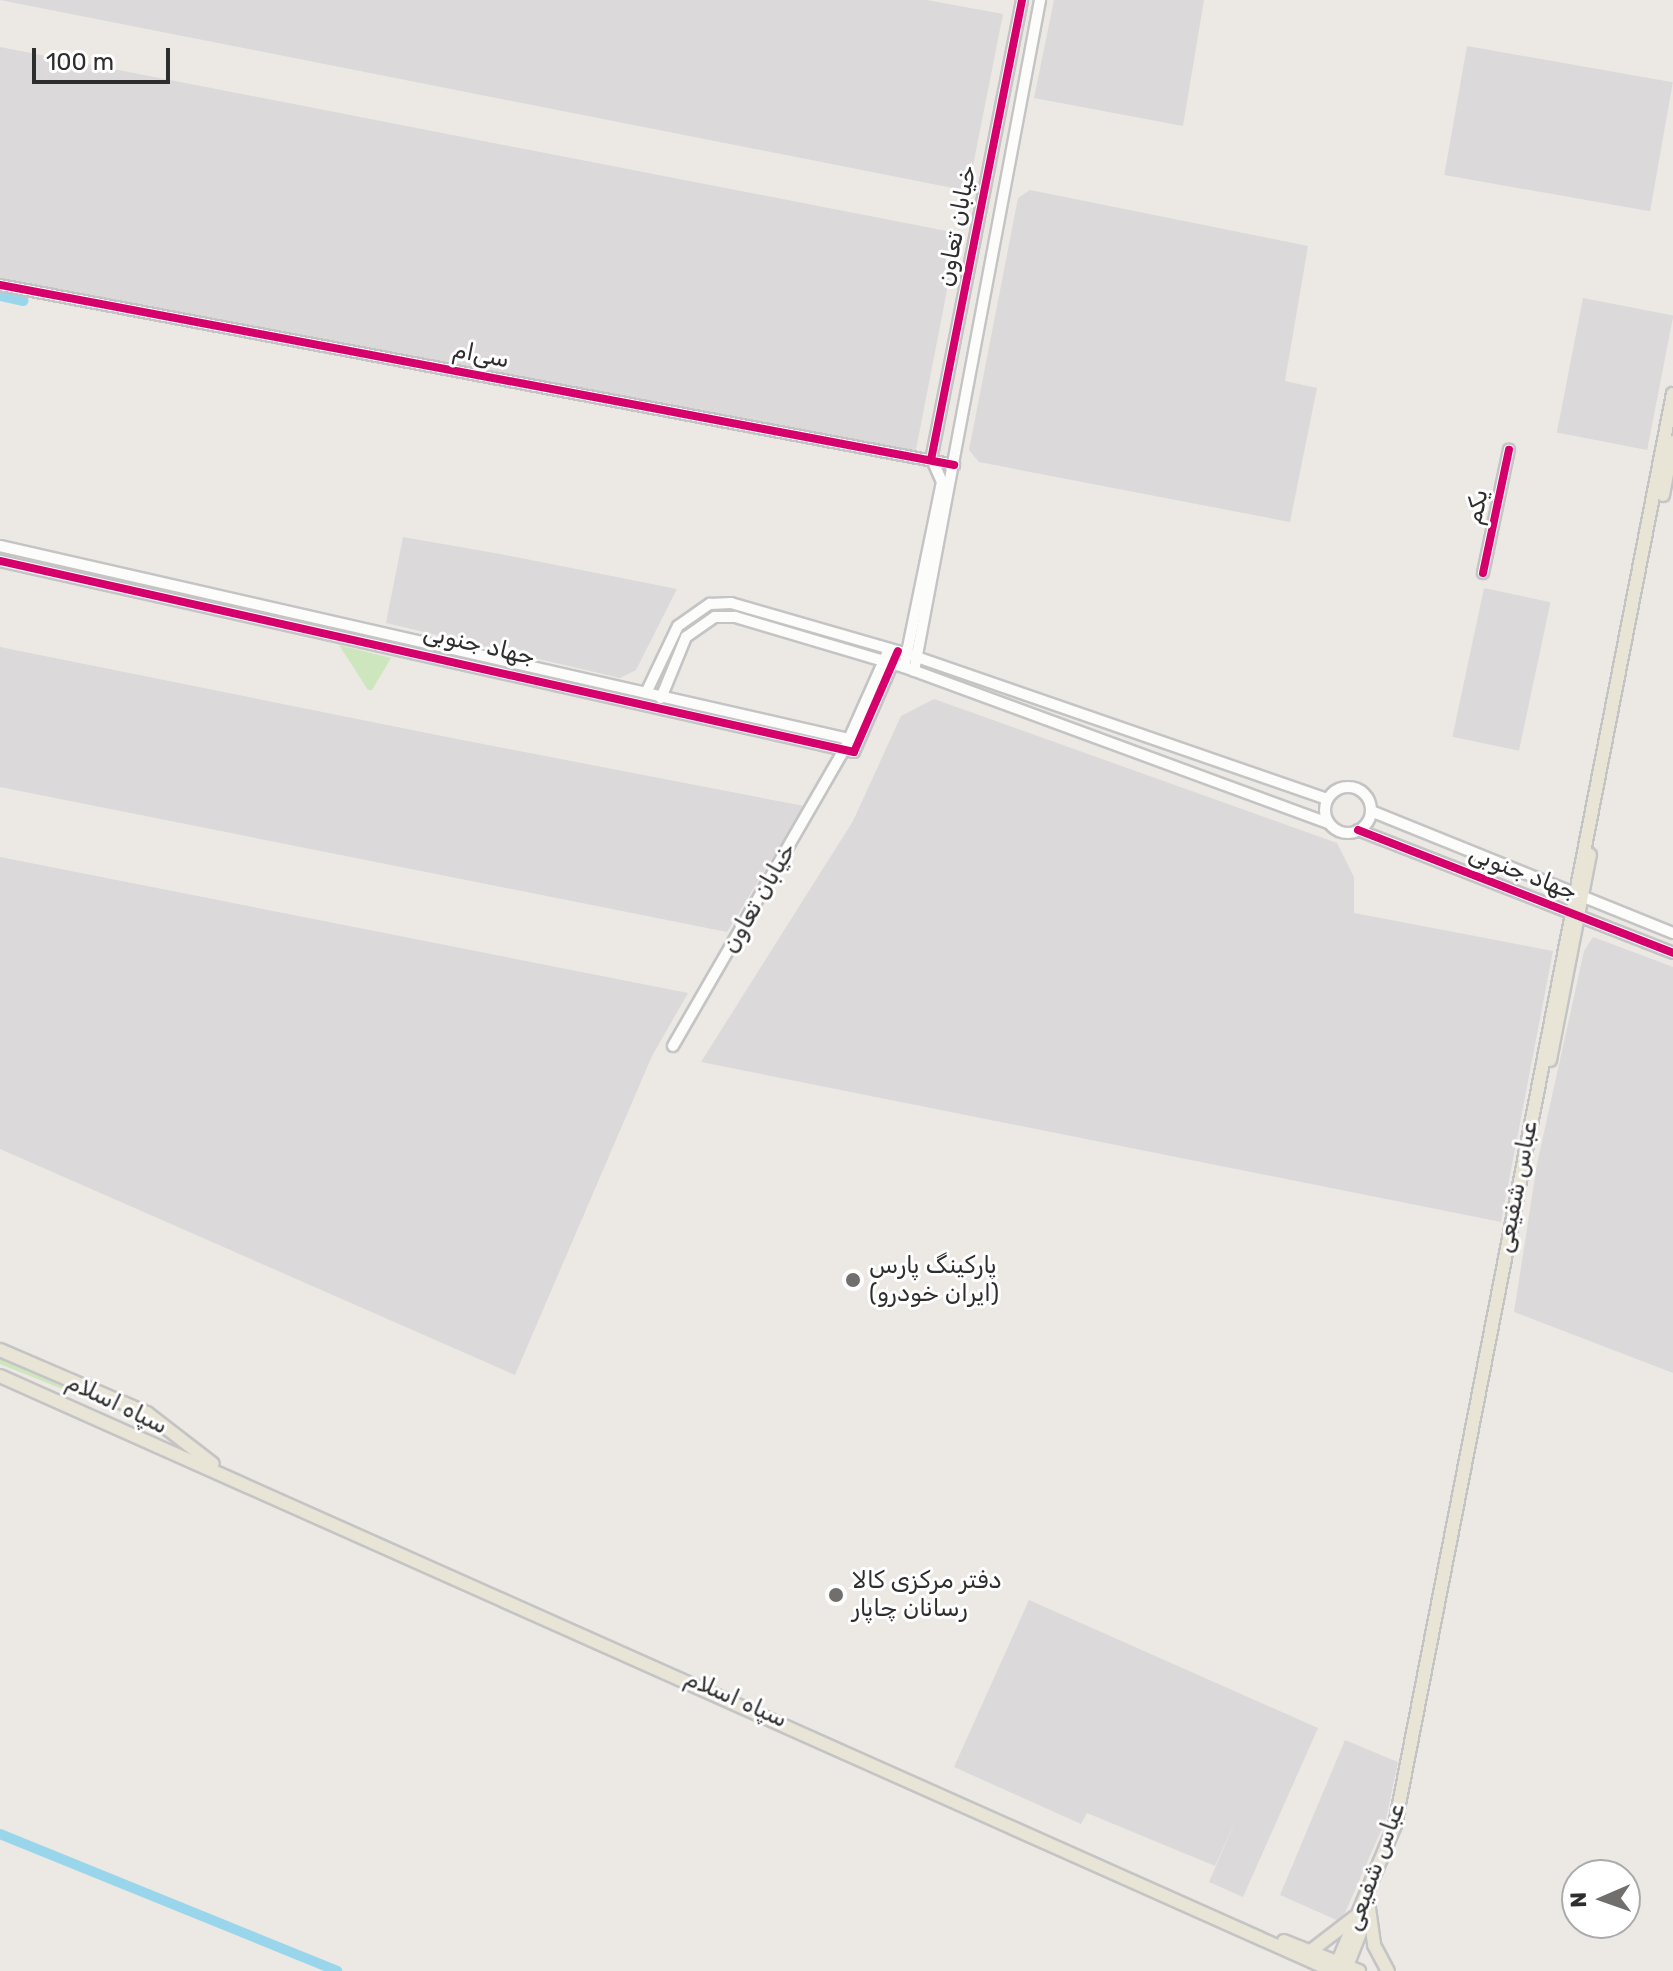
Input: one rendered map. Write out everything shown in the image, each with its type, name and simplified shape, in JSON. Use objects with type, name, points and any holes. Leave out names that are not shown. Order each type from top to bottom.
[{"type":"main road","name":"عباس شفیعی","points":[[1578,896],[1673,394]]},
{"type":"main road","name":"عباس شفیعی","points":[[1343,1969],[1399,1827],[1574,914],[1673,442]]},
{"type":"main road","name":"سپاه اسلام","points":[[0,1350],[147,1413],[224,1474]]},
{"type":"main road","name":"سپاه اسلام","points":[[0,1376],[1343,1969]]},
{"type":"main road","points":[[1312,1950],[1367,1907],[1374,1945],[1388,1971]]},
{"type":"main road","name":"سپاه اسلام","points":[[1247,1928],[1312,1950],[1343,1969]]},
{"type":"street","name":"خیابان تعاون","points":[[904,653],[942,482],[931,460],[1022,0]]},
{"type":"street","name":"خیابان تعاون","points":[[904,653],[954,465],[1040,0]]},
{"type":"street","name":"سی‌ام","points":[[0,285],[954,465]]},
{"type":"street","name":"یکم","points":[[1483,573],[1509,450]]},
{"type":"street","name":"جهاد جنوبی","points":[[0,546],[648,688],[848,744]]},
{"type":"street","name":"جهاد جنوبی","points":[[0,561],[848,744]]},
{"type":"street","points":[[644,702],[678,626],[710,604],[904,653],[1327,799],[1353,787],[1371,811],[1358,830],[1345,833],[1328,823],[899,666],[715,617],[686,637],[660,705]]},
{"type":"street","points":[[899,666],[904,653]]},
{"type":"street","points":[[848,744],[854,752],[904,653]]},
{"type":"street","name":"خیابان تعاون","points":[[673,1046],[848,744]]},
{"type":"street","points":[[1327,799],[1328,823]]},
{"type":"street","name":"جهاد جنوبی","points":[[1371,811],[1673,933]]},
{"type":"street","name":"جهاد جنوبی","points":[[1358,830],[1673,953]]},
{"type":"shaded area","points":[[0,0],[927,0],[1003,14],[968,191]]},
{"type":"shaded area","points":[[1054,0],[1204,0],[1183,126],[1034,98]]},
{"type":"shaded area","points":[[1467,46],[1673,82],[1650,211],[1444,175]]},
{"type":"shaded area","points":[[0,47],[958,233],[915,457],[0,279]]},
{"type":"shaded area","points":[[1030,190],[1308,246],[1285,381],[1317,388],[1290,522],[979,462],[969,450],[1018,198]]},
{"type":"shaded area","points":[[1583,298],[1673,315],[1647,450],[1557,432]]},
{"type":"shaded area","points":[[403,537],[677,589],[636,670],[620,678],[386,623]]},
{"type":"shaded area","points":[[1484,588],[1551,602],[1519,751],[1452,737]]},
{"type":"shaded area","points":[[0,647],[804,806],[727,932],[0,787]]},
{"type":"shaded area","points":[[934,699],[1337,843],[1354,877],[1354,913],[1553,951],[1501,1222],[701,1062],[853,821],[901,716]]},
{"type":"shaded area","points":[[0,857],[688,993],[652,1056],[515,1375],[0,1149]]},
{"type":"shaded area","points":[[1593,937],[1673,967],[1673,1373],[1514,1312],[1537,1164],[1584,951]]},
{"type":"shaded area","points":[[1029,1600],[1318,1728],[1243,1897],[1209,1882],[1238,1815],[1215,1866],[1087,1813],[1081,1824],[954,1767]]},
{"type":"shaded area","points":[[1345,1740],[1398,1762],[1386,1819],[1341,1922],[1280,1895]]},
{"type":"green space","points":[[339,645],[391,658],[372,690],[368,690]]},
{"type":"green space","points":[[0,1358],[52,1380],[167,1431],[0,1364]]},
{"type":"waterway","points":[[0,296],[23,301]]},
{"type":"waterway","points":[[0,1834],[337,1971]]},
{"type":"cycle path","points":[[931,460],[1022,0]]},
{"type":"cycle path","points":[[0,285],[954,465]]},
{"type":"cycle path","points":[[1483,573],[1509,450]]},
{"type":"cycle path","points":[[0,561],[854,752],[898,651]]},
{"type":"cycle path","points":[[1358,830],[1673,953]]},
{"type":"place","name":"پارکینگ پارس (ایران خودرو)","points":[[853,1280]]},
{"type":"place","name":"دفتر مرکزی کالا رسانان چاپار","points":[[836,1595]]}]
